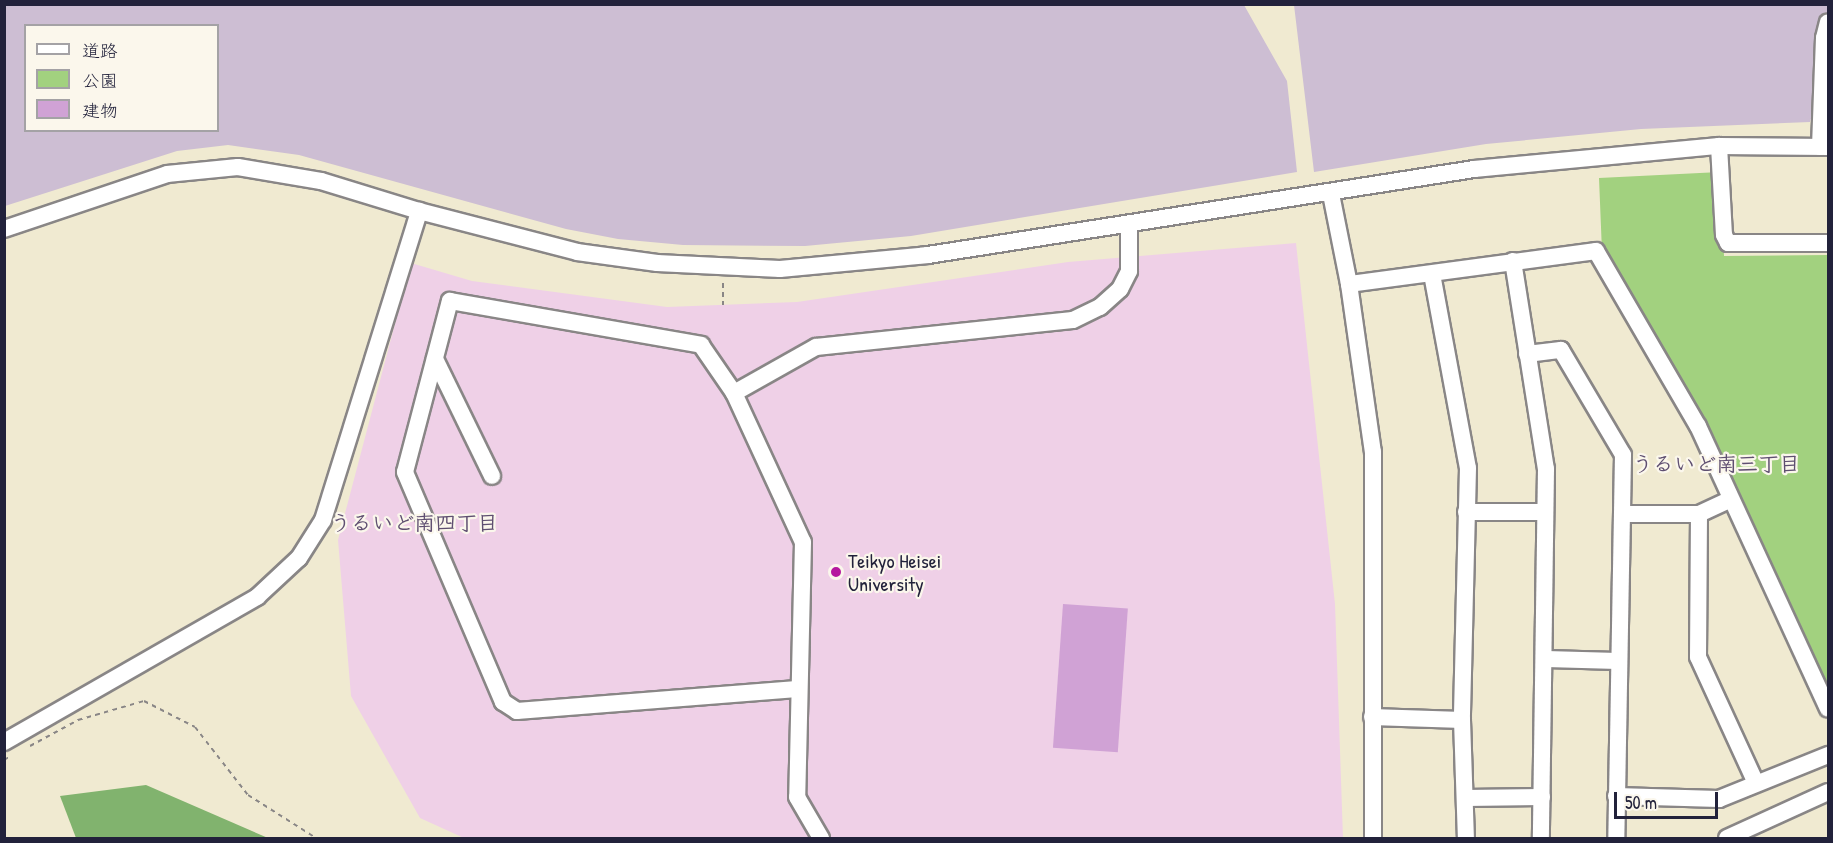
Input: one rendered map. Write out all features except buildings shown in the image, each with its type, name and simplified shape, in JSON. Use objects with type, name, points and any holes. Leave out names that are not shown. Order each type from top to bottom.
[{"type":"street","points":[[4,229],[167,174],[210,168],[289,173],[419,211],[577,252],[722,268],[859,263],[1129,226],[1474,169],[1719,146],[1824,147],[1827,33]]},
{"type":"street","points":[[1719,146],[1724,235],[1728,243],[1828,243]]},
{"type":"street","points":[[1331,194],[1349,284],[1373,452],[1374,838]]},
{"type":"street","points":[[10,748],[257,597],[298,558],[323,520],[419,211]]},
{"type":"street","points":[[734,393],[816,347],[1073,320],[1100,307],[1120,289],[1129,271],[1129,226]]},
{"type":"street","points":[[1349,284],[1596,250],[1698,426],[1828,708]]},
{"type":"street","points":[[1513,261],[1546,469],[1543,512],[1545,659],[1541,838]]},
{"type":"street","points":[[1432,273],[1468,468],[1462,720],[1466,838]]},
{"type":"street","points":[[797,689],[517,711],[503,702],[405,472],[450,301],[701,345],[734,393],[803,542],[797,689],[797,797],[821,838]]},
{"type":"street","points":[[1527,354],[1561,350],[1623,455],[1617,838]]},
{"type":"street","points":[[435,359],[492,476]]},
{"type":"street","points":[[1623,514],[1699,514],[1731,499]]},
{"type":"street","points":[[1467,512],[1543,512]]},
{"type":"street","points":[[1699,514],[1698,657],[1756,783]]},
{"type":"street","points":[[1545,659],[1619,661]]},
{"type":"street","points":[[1372,717],[1462,720]]},
{"type":"street","points":[[1616,796],[1719,799],[1828,755]]},
{"type":"street","points":[[1727,838],[1755,833],[1828,792]]},
{"type":"street","points":[[1465,798],[1542,797]]},
{"type":"path","points":[[722,268],[723,310]]},
{"type":"path","points":[[26,748],[78,720],[144,701],[195,728],[248,795],[316,838]]},
{"type":"path","points":[[4,760],[10,748]]},
{"type":"shaded area","points":[[4,5],[1244,5],[1287,81],[1297,172],[911,236],[805,246],[683,245],[618,239],[566,229],[299,155],[228,145],[177,151],[5,206]]},
{"type":"shaded area","points":[[1294,5],[1828,5],[1828,59],[1810,122],[1641,129],[1486,144],[1314,172]]},
{"type":"shaded area","name":"Teikyo Heisei University","points":[[1296,243],[1335,604],[1343,838],[464,838],[420,818],[351,696],[338,540],[411,263],[472,281],[667,307],[797,302],[1068,262]]},
{"type":"green space","points":[[1720,172],[1724,256],[1828,255],[1828,690],[1602,252],[1599,178]]},
{"type":"green space","points":[[146,785],[268,838],[76,838],[60,796]]},
{"type":"place","name":"Teikyo Heisei University","points":[[836,572]]},
{"type":"district","name":"うるいど南三丁目","points":[[1716,464]]},
{"type":"district","name":"うるいど南四丁目","points":[[414,523]]}]
